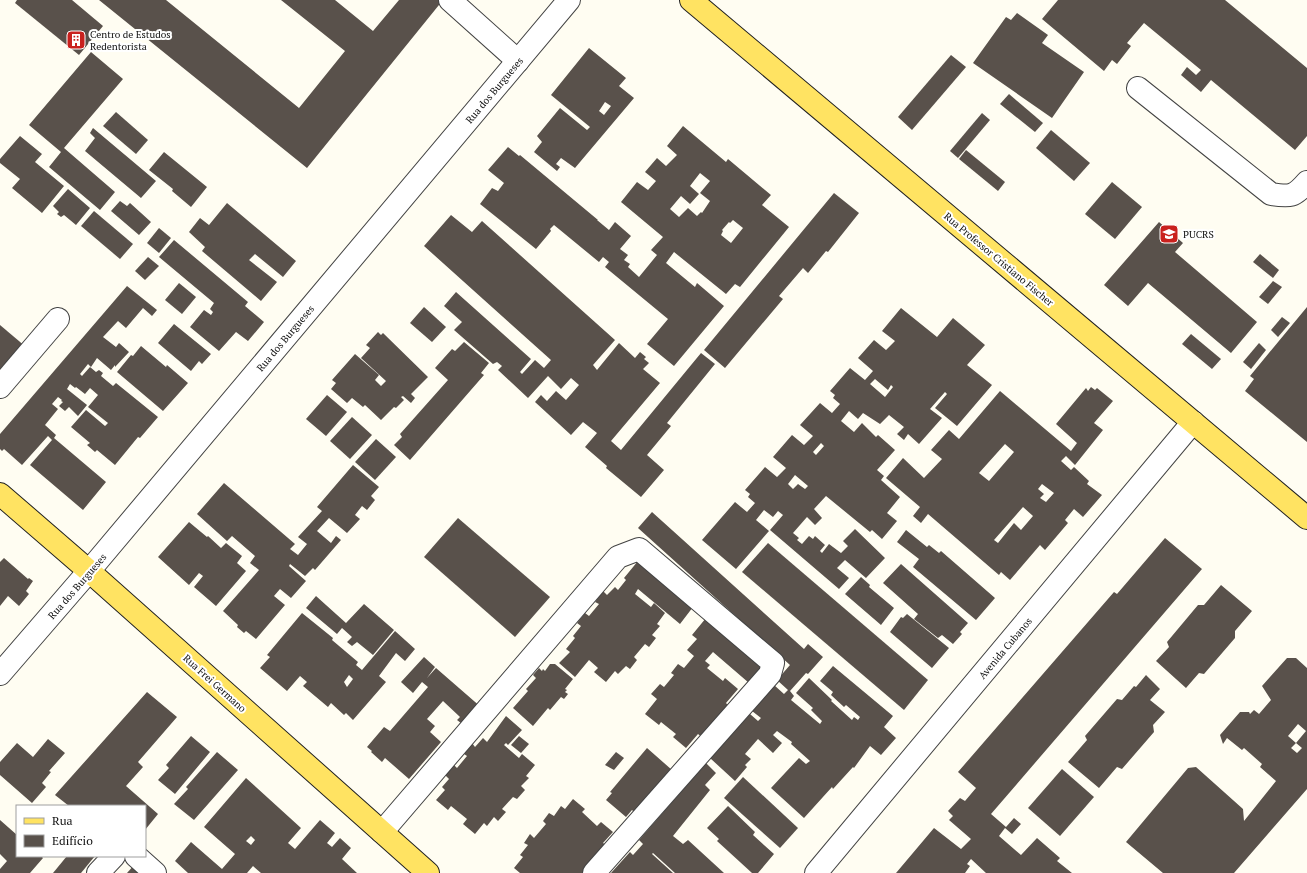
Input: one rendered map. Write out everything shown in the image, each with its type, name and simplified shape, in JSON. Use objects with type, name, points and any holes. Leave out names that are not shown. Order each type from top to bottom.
[{"type":"main road","name":"Rua Professor Cristiano Fischer","points":[[691,0],[1307,518]]},
{"type":"main road","name":"Rua Frei Germano","points":[[0,494],[89,571],[428,873]]},
{"type":"street","points":[[450,0],[518,61]]},
{"type":"street","name":"Rua dos Burgueses","points":[[0,674],[89,571],[569,0]]},
{"type":"street","points":[[1138,88],[1271,194],[1285,196],[1298,192],[1307,182]]},
{"type":"street","points":[[0,387],[58,319]]},
{"type":"street","name":"Avenida Cubanos","points":[[816,873],[1193,422]]},
{"type":"street","points":[[382,832],[618,557],[639,549],[773,663],[770,674],[594,873]]},
{"type":"street","points":[[98,873],[113,857]]},
{"type":"street","points":[[137,857],[155,873]]},
{"type":"building","name":"Centro de Estudos Redentorista","points":[[17,0],[72,0],[103,26],[79,55],[15,3]]},
{"type":"building","points":[[99,0],[166,0],[299,108],[345,51],[281,0],[335,0],[373,31],[399,0],[443,0],[307,168]]},
{"type":"building","points":[[1058,0],[1225,0],[1307,68],[1307,136],[1295,150],[1211,80],[1201,92],[1181,75],[1187,67],[1196,75],[1201,70],[1144,23],[1127,43],[1131,46],[1117,64],[1112,60],[1104,71],[1042,19]]},
{"type":"building","points":[[1017,13],[1048,35],[1042,43],[1084,72],[1052,118],[973,63],[1006,17],[1011,20]]},
{"type":"building","points":[[589,48],[626,78],[619,86],[634,98],[575,168],[561,158],[556,164],[560,167],[557,171],[534,152],[542,142],[537,136],[560,108],[587,130],[590,127],[551,95]],"holes":[[[605,102],[611,106],[604,115],[599,111]]]},
{"type":"building","points":[[91,52],[123,79],[64,148],[115,192],[100,210],[49,167],[61,152],[29,125]]},
{"type":"building","points":[[951,55],[966,67],[912,130],[898,117]]},
{"type":"building","points":[[1009,94],[1043,123],[1035,132],[1000,104]]},
{"type":"building","points":[[116,112],[148,140],[136,154],[103,126]]},
{"type":"building","points":[[982,113],[990,120],[958,158],[950,151]]},
{"type":"building","points":[[683,126],[726,162],[728,159],[771,195],[762,205],[789,227],[740,287],[735,284],[726,294],[674,252],[666,263],[695,287],[697,283],[724,306],[674,366],[647,344],[668,319],[605,267],[609,262],[603,257],[599,262],[554,225],[536,249],[480,204],[492,188],[498,191],[504,183],[488,170],[508,147],[519,156],[520,155],[609,230],[615,222],[631,236],[620,249],[628,255],[624,260],[630,264],[628,267],[639,277],[657,255],[651,250],[663,237],[621,202],[637,182],[648,190],[656,181],[645,172],[657,158],[666,166],[677,155],[667,146]],"holes":[[[700,173],[710,181],[700,193],[710,201],[702,213],[701,212],[697,216],[688,208],[679,217],[670,209],[681,196],[690,204],[699,194],[690,186]],[[733,220],[743,228],[731,243],[721,235],[722,230],[729,222],[730,223]]]},
{"type":"building","points":[[93,128],[156,181],[141,198],[85,151],[95,138],[90,133]]},
{"type":"building","points":[[1051,130],[1090,163],[1074,181],[1036,148]]},
{"type":"building","points":[[20,136],[42,154],[35,162],[64,186],[42,213],[12,188],[20,179],[0,163],[0,159]]},
{"type":"building","points":[[966,150],[1005,182],[998,191],[959,159]]},
{"type":"building","points":[[164,152],[207,187],[191,207],[172,191],[173,189],[149,170]]},
{"type":"building","points":[[1112,182],[1142,207],[1115,239],[1085,214]]},
{"type":"building","points":[[68,189],[90,208],[76,225],[64,215],[61,217],[57,214],[59,212],[53,206]]},
{"type":"building","points":[[834,193],[859,213],[828,252],[826,251],[808,273],[803,268],[779,296],[783,299],[725,368],[704,350]]},
{"type":"building","points":[[120,201],[127,206],[130,203],[151,222],[139,235],[111,211]]},
{"type":"building","points":[[227,203],[296,261],[283,277],[255,254],[249,260],[277,282],[261,301],[202,251],[205,247],[189,232],[200,218],[209,225]]},
{"type":"building","points":[[94,211],[133,244],[120,259],[81,226]]},
{"type":"building","points":[[451,215],[472,232],[482,221],[615,340],[593,365],[597,370],[619,343],[635,358],[640,352],[646,357],[644,359],[649,363],[643,369],[660,383],[611,441],[621,450],[701,353],[715,364],[667,423],[671,426],[647,455],[664,470],[641,497],[606,468],[607,466],[585,447],[597,433],[583,422],[571,435],[535,402],[541,395],[547,401],[556,391],[566,400],[579,385],[571,378],[561,389],[548,376],[528,398],[498,370],[502,366],[497,362],[493,364],[454,330],[462,322],[444,306],[456,292],[531,359],[520,372],[522,374],[535,360],[544,368],[551,360],[424,246]]},
{"type":"building","points":[[1159,222],[1183,243],[1175,252],[1257,322],[1231,353],[1148,283],[1128,306],[1104,285]]},
{"type":"building","points":[[159,228],[171,238],[159,253],[147,243]]},
{"type":"building","points":[[174,240],[248,302],[245,306],[264,322],[248,341],[236,332],[219,351],[190,327],[204,310],[211,315],[213,312],[210,309],[214,303],[159,257]]},
{"type":"building","points":[[1260,254],[1279,270],[1273,278],[1253,262]]},
{"type":"building","points":[[148,257],[159,266],[145,280],[135,271]]},
{"type":"building","points":[[1273,281],[1282,287],[1268,304],[1259,297]]},
{"type":"building","points":[[179,283],[196,297],[182,314],[165,300]]},
{"type":"building","points":[[127,286],[157,310],[152,316],[143,308],[126,328],[118,321],[103,337],[116,347],[119,343],[129,352],[115,367],[115,365],[111,370],[97,358],[91,367],[88,364],[80,374],[82,376],[90,367],[96,372],[99,370],[103,373],[101,376],[113,386],[116,383],[158,417],[140,438],[138,437],[115,465],[97,450],[95,452],[87,445],[90,443],[71,427],[86,410],[105,426],[108,423],[88,407],[98,395],[90,388],[85,394],[70,384],[67,389],[87,405],[78,416],[69,407],[65,411],[59,406],[63,402],[58,397],[52,404],[58,409],[45,425],[56,435],[54,438],[106,482],[83,510],[30,465],[52,440],[48,436],[22,465],[4,449],[2,451],[0,449],[0,434]]},
{"type":"building","points":[[424,307],[446,327],[432,342],[410,323]]},
{"type":"building","points":[[1307,307],[1307,442],[1245,391],[1254,379],[1250,376]]},
{"type":"building","points":[[901,308],[937,337],[953,318],[985,345],[967,365],[992,385],[957,426],[935,408],[947,394],[945,392],[930,409],[942,418],[919,444],[908,434],[904,440],[897,434],[904,427],[889,415],[880,424],[863,413],[858,419],[849,411],[841,421],[854,432],[862,423],[876,437],[878,435],[895,450],[877,470],[884,476],[881,480],[900,497],[887,513],[897,521],[882,539],[872,530],[870,532],[826,496],[814,509],[822,518],[815,525],[807,517],[793,533],[799,538],[797,540],[802,544],[809,536],[813,539],[815,536],[825,545],[820,551],[822,553],[829,544],[841,553],[848,546],[843,541],[855,529],[885,558],[866,578],[845,560],[837,568],[849,578],[839,589],[770,530],[783,515],[778,511],[773,517],[764,510],[756,520],[769,531],[736,569],[702,540],[735,502],[747,512],[755,503],[748,497],[750,494],[745,490],[765,467],[777,477],[786,468],[773,457],[792,435],[804,445],[813,436],[800,425],[820,403],[832,413],[840,404],[833,398],[835,395],[830,391],[850,368],[865,380],[873,371],[858,358],[874,340],[886,350],[895,341],[882,331]],"holes":[[[875,379],[888,390],[891,385],[893,387],[885,397],[870,384]],[[821,443],[824,446],[816,455],[813,452]],[[795,475],[808,486],[805,489],[798,484],[793,489],[788,484]]]},
{"type":"building","points":[[1282,317],[1290,323],[1278,337],[1271,330]]},
{"type":"building","points":[[174,324],[211,354],[202,364],[199,361],[191,371],[158,343]]},
{"type":"building","points":[[0,325],[26,347],[0,378]]},
{"type":"building","points":[[378,332],[381,335],[383,333],[428,377],[411,394],[415,398],[411,403],[403,396],[401,397],[404,400],[396,408],[394,407],[381,420],[365,405],[363,407],[352,398],[347,403],[331,389],[336,383],[332,380],[355,354],[379,375],[375,380],[381,386],[386,381],[361,358],[370,348],[366,345]]},
{"type":"building","points":[[1191,334],[1221,359],[1212,369],[1182,344]]},
{"type":"building","points":[[464,342],[489,363],[481,373],[484,375],[410,460],[394,445],[402,437],[400,434],[448,380],[435,368],[452,349],[455,351]]},
{"type":"building","points":[[1259,343],[1266,350],[1251,369],[1243,362]]},
{"type":"building","points":[[141,346],[188,383],[163,411],[117,372],[131,355],[133,356]]},
{"type":"building","points":[[1091,387],[1095,390],[1097,388],[1113,401],[1094,423],[1103,430],[1075,465],[1066,456],[1061,461],[1071,470],[1074,467],[1089,481],[1087,484],[1102,495],[1083,517],[1074,509],[1065,520],[1068,523],[1045,550],[1040,545],[1010,580],[1001,572],[999,575],[928,514],[921,523],[913,516],[920,507],[886,478],[903,458],[924,478],[942,459],[931,450],[949,430],[959,439],[1000,391],[1071,451],[1077,443],[1056,424],[1086,388],[1088,391]],"holes":[[[1005,444],[1014,452],[989,481],[979,473]],[[1042,484],[1054,493],[1046,502],[1040,498],[1044,494],[1038,489]],[[1023,507],[1033,516],[1021,530],[1014,523],[998,543],[994,540]]]},
{"type":"building","points":[[327,395],[347,412],[326,436],[306,419]]},
{"type":"building","points":[[352,417],[372,435],[350,459],[330,441]]},
{"type":"building","points":[[376,439],[396,457],[375,480],[355,462]]},
{"type":"building","points":[[353,465],[379,487],[371,496],[375,500],[367,510],[362,506],[355,515],[360,519],[347,533],[329,518],[317,531],[331,543],[336,536],[341,540],[315,570],[313,568],[305,576],[290,564],[289,566],[306,581],[291,598],[280,589],[274,596],[285,605],[256,639],[246,631],[244,633],[223,611],[259,570],[250,563],[255,556],[232,536],[227,541],[197,514],[224,483],[295,544],[290,549],[298,555],[307,544],[298,537],[322,511],[317,507]]},
{"type":"building","points":[[652,512],[804,649],[808,644],[823,657],[790,691],[794,696],[791,700],[820,724],[822,721],[811,710],[813,708],[796,693],[809,678],[852,720],[854,717],[858,720],[860,717],[846,705],[844,707],[831,695],[833,692],[820,681],[833,666],[893,716],[884,727],[896,738],[881,755],[870,746],[854,768],[853,767],[833,789],[832,787],[804,818],[771,788],[799,758],[806,764],[810,761],[791,744],[792,742],[777,731],[773,735],[782,743],[773,753],[758,739],[745,754],[751,759],[745,765],[747,767],[735,781],[710,758],[750,714],[758,721],[761,718],[752,711],[774,685],[784,694],[788,690],[777,680],[790,665],[638,528]]},
{"type":"building","points":[[458,518],[550,597],[515,637],[424,557]]},
{"type":"building","points":[[189,522],[221,548],[226,543],[242,556],[237,563],[246,571],[216,606],[194,587],[203,576],[199,573],[189,585],[158,557]]},
{"type":"building","points":[[906,530],[927,547],[929,545],[939,553],[941,551],[995,598],[976,620],[913,567],[919,559],[897,542]]},
{"type":"building","points":[[1165,538],[1202,569],[991,814],[1006,827],[1014,818],[1021,824],[1012,834],[1005,828],[999,836],[1021,855],[1037,838],[1060,858],[1057,861],[1072,873],[986,873],[971,859],[967,864],[970,866],[965,873],[896,873],[934,828],[961,849],[971,839],[949,820],[953,816],[948,811],[960,798],[965,801],[976,788],[958,772],[1114,592],[1117,594]]},
{"type":"building","points":[[768,543],[928,680],[904,710],[742,572]]},
{"type":"building","points":[[4,558],[28,579],[29,578],[33,581],[26,591],[29,594],[19,606],[8,596],[0,606],[0,562]]},
{"type":"building","points":[[638,561],[693,607],[680,624],[638,589],[635,594],[651,607],[654,603],[665,613],[657,624],[660,626],[652,635],[656,638],[649,647],[645,644],[634,657],[637,660],[630,669],[626,666],[618,674],[615,671],[606,682],[594,672],[598,668],[589,660],[575,677],[559,663],[570,652],[566,649],[575,638],[573,636],[581,626],[577,623],[585,613],[589,616],[599,604],[595,602],[603,591],[607,595],[615,587],[618,590],[626,580],[624,578]]},
{"type":"building","points":[[901,564],[968,623],[960,632],[962,634],[953,644],[942,635],[938,638],[914,619],[918,614],[883,583]]},
{"type":"building","points":[[861,577],[870,585],[869,587],[894,608],[881,625],[845,594]]},
{"type":"building","points":[[1221,585],[1252,611],[1235,631],[1235,638],[1204,674],[1199,673],[1186,688],[1156,661],[1169,647],[1167,642],[1198,605],[1204,605]]},
{"type":"building","points":[[316,596],[346,623],[364,604],[394,630],[373,655],[357,642],[352,646],[347,642],[352,637],[342,628],[337,634],[306,608]]},
{"type":"building","points":[[302,613],[333,638],[332,640],[358,662],[356,665],[362,670],[395,631],[415,649],[405,661],[396,653],[379,676],[386,682],[353,720],[346,713],[344,715],[331,703],[328,707],[303,686],[307,682],[300,676],[287,691],[260,668],[270,657],[267,655]],"holes":[[[349,675],[353,679],[347,687],[344,682]]]},
{"type":"building","points":[[907,614],[949,648],[932,668],[890,632],[901,617],[903,618]]},
{"type":"building","points":[[706,618],[761,667],[749,683],[713,652],[705,661],[710,665],[707,668],[723,681],[725,678],[738,689],[726,703],[731,709],[705,740],[698,734],[686,748],[673,737],[676,734],[661,722],[659,725],[645,714],[657,699],[651,694],[660,684],[664,687],[674,675],[671,673],[678,664],[684,668],[694,656],[687,650],[697,639],[692,635]]},
{"type":"building","points":[[424,657],[435,667],[427,678],[436,668],[482,708],[466,727],[457,720],[460,717],[443,701],[427,719],[435,726],[430,732],[441,742],[409,779],[385,758],[382,762],[367,747],[384,727],[390,731],[428,687],[422,682],[413,693],[401,682]]},
{"type":"building","points":[[1287,658],[1296,658],[1307,668],[1307,789],[1234,873],[1163,873],[1126,842],[1188,768],[1196,767],[1243,809],[1244,821],[1276,781],[1260,767],[1262,764],[1244,748],[1242,750],[1227,738],[1223,744],[1220,735],[1240,712],[1249,712],[1250,714],[1254,710],[1259,714],[1271,700],[1262,686]],"holes":[[[1298,724],[1306,731],[1296,743],[1288,736]],[[1296,743],[1302,748],[1297,753],[1291,748]]]},
{"type":"building","points":[[550,664],[555,664],[573,679],[565,689],[567,690],[565,692],[568,694],[564,699],[561,697],[550,710],[548,708],[533,726],[513,708],[528,691],[526,689],[536,678],[533,675],[539,668],[542,671],[543,669],[545,671]]},
{"type":"building","points":[[1146,675],[1160,689],[1150,700],[1165,712],[1153,725],[1154,732],[1122,769],[1117,767],[1099,788],[1068,762],[1087,740],[1085,736],[1117,699],[1122,700]]},
{"type":"building","points":[[147,692],[177,717],[138,762],[143,767],[126,786],[158,814],[146,829],[146,805],[68,805],[55,795]]},
{"type":"building","points":[[506,716],[522,730],[508,745],[506,743],[504,745],[519,758],[522,754],[535,765],[526,776],[529,778],[521,786],[525,790],[517,799],[513,797],[502,809],[506,812],[498,821],[494,817],[487,826],[484,823],[475,834],[463,824],[467,819],[451,806],[448,810],[436,800],[445,790],[442,787],[449,779],[445,775],[454,765],[457,768],[467,756],[464,754],[472,743],[475,747],[483,738],[487,742]]},
{"type":"building","points":[[191,736],[210,752],[175,794],[158,780],[169,768],[166,765]]},
{"type":"building","points":[[519,736],[529,744],[521,753],[511,745]]},
{"type":"building","points":[[48,739],[65,753],[49,771],[51,772],[42,783],[46,787],[32,803],[0,775],[0,762],[17,743],[33,757]]},
{"type":"building","points":[[647,748],[672,770],[635,813],[632,810],[626,817],[606,800],[612,793],[610,792]]},
{"type":"building","points":[[217,752],[238,770],[194,820],[174,804],[188,789],[186,787]]},
{"type":"building","points":[[616,752],[624,758],[614,770],[605,765]]},
{"type":"building","points":[[706,763],[716,773],[705,785],[710,790],[673,836],[683,844],[688,840],[724,873],[675,873],[653,853],[652,854],[673,873],[611,873],[630,852],[633,855],[643,844],[639,840]]},
{"type":"building","points":[[1062,769],[1094,797],[1060,836],[1028,808]]},
{"type":"building","points":[[743,777],[798,828],[780,848],[724,798]]},
{"type":"building","points":[[246,778],[301,828],[288,843],[295,849],[320,820],[335,833],[327,843],[332,847],[340,838],[351,848],[342,859],[357,873],[261,873],[253,866],[247,873],[188,873],[175,861],[191,842],[222,869],[235,854],[204,827]],"holes":[[[251,836],[255,840],[251,845],[246,841]]]},
{"type":"building","points":[[573,799],[585,809],[582,812],[597,826],[601,822],[613,832],[603,843],[606,845],[582,873],[520,873],[514,868],[523,857],[520,855],[528,845],[524,843],[530,834],[534,838],[546,824],[543,821],[549,813],[554,816],[561,806],[565,809]]},
{"type":"building","points":[[728,806],[755,832],[753,835],[774,854],[758,873],[752,873],[717,841],[719,839],[707,828]]},
{"type":"building","points":[[0,820],[16,834],[16,857],[43,858],[30,873],[0,873],[0,869],[7,861],[0,854]]},
{"type":"building","points":[[66,857],[94,857],[81,873],[53,873]]},
{"type":"building","points":[[135,864],[145,873],[127,873]]},
{"type":"place","name":"Centro de Estudos Redentorista","points":[[76,40]]},
{"type":"place","name":"PUCRS","points":[[1169,234]]}]
